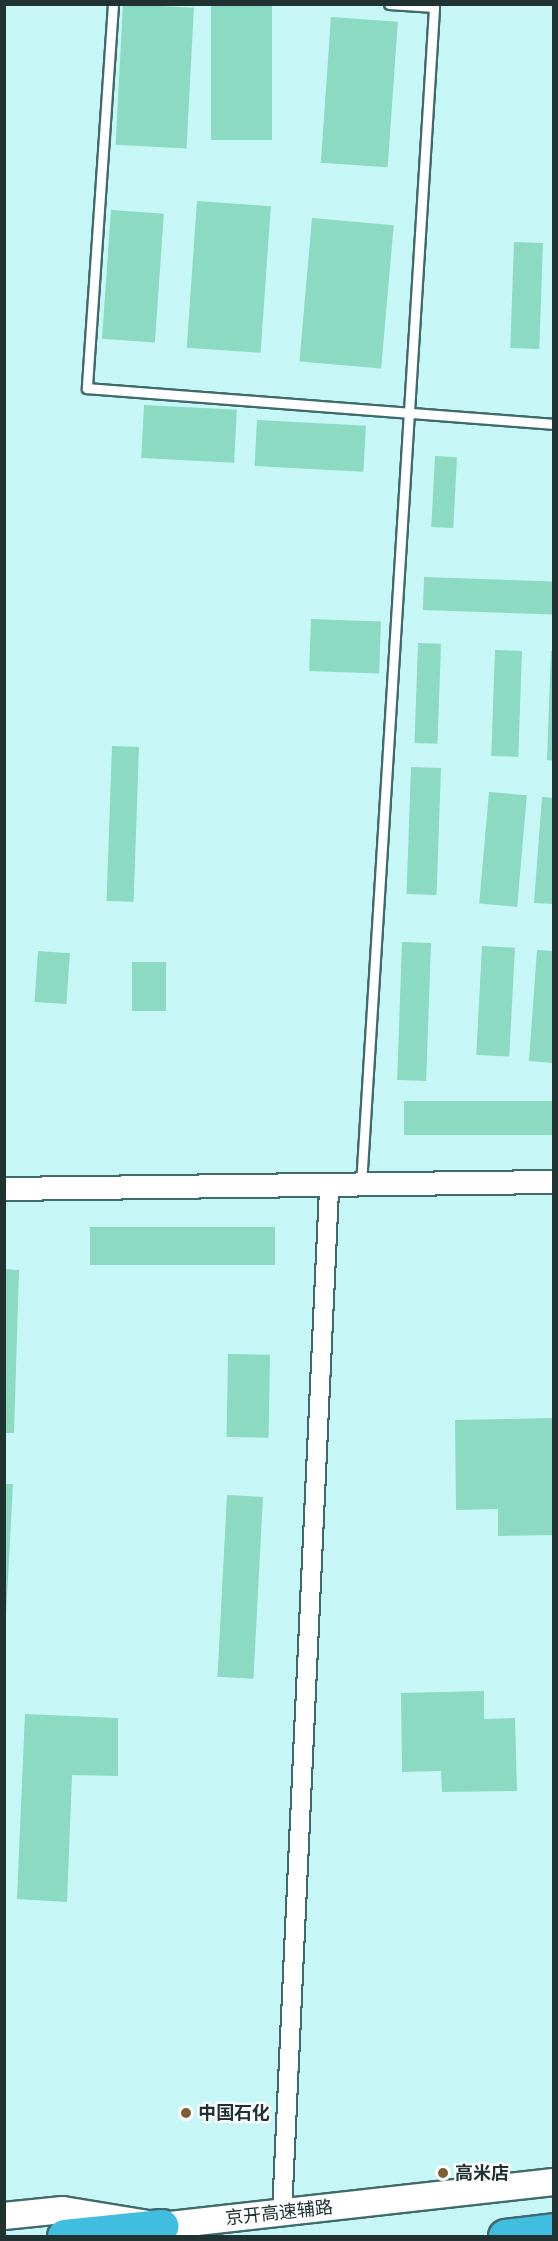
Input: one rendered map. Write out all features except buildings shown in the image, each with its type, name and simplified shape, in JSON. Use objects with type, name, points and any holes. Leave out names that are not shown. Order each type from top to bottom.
[{"type":"highway","points":[[64,2236],[161,2226]]},
{"type":"highway","points":[[505,2236],[554,2230]]},
{"type":"main road","name":"京开高速辅路","points":[[4,2216],[63,2210],[161,2226],[554,2182]]},
{"type":"street","points":[[4,1189],[329,1188],[554,1182]]},
{"type":"street","points":[[282,2213],[329,1188]]},
{"type":"lane","points":[[113,4],[87,388],[554,424]]},
{"type":"lane","points":[[361,1187],[434,7],[389,4]]},
{"type":"place","name":"中国石化","points":[[186,2113]]},
{"type":"place","name":"高米店","points":[[443,2173]]}]
